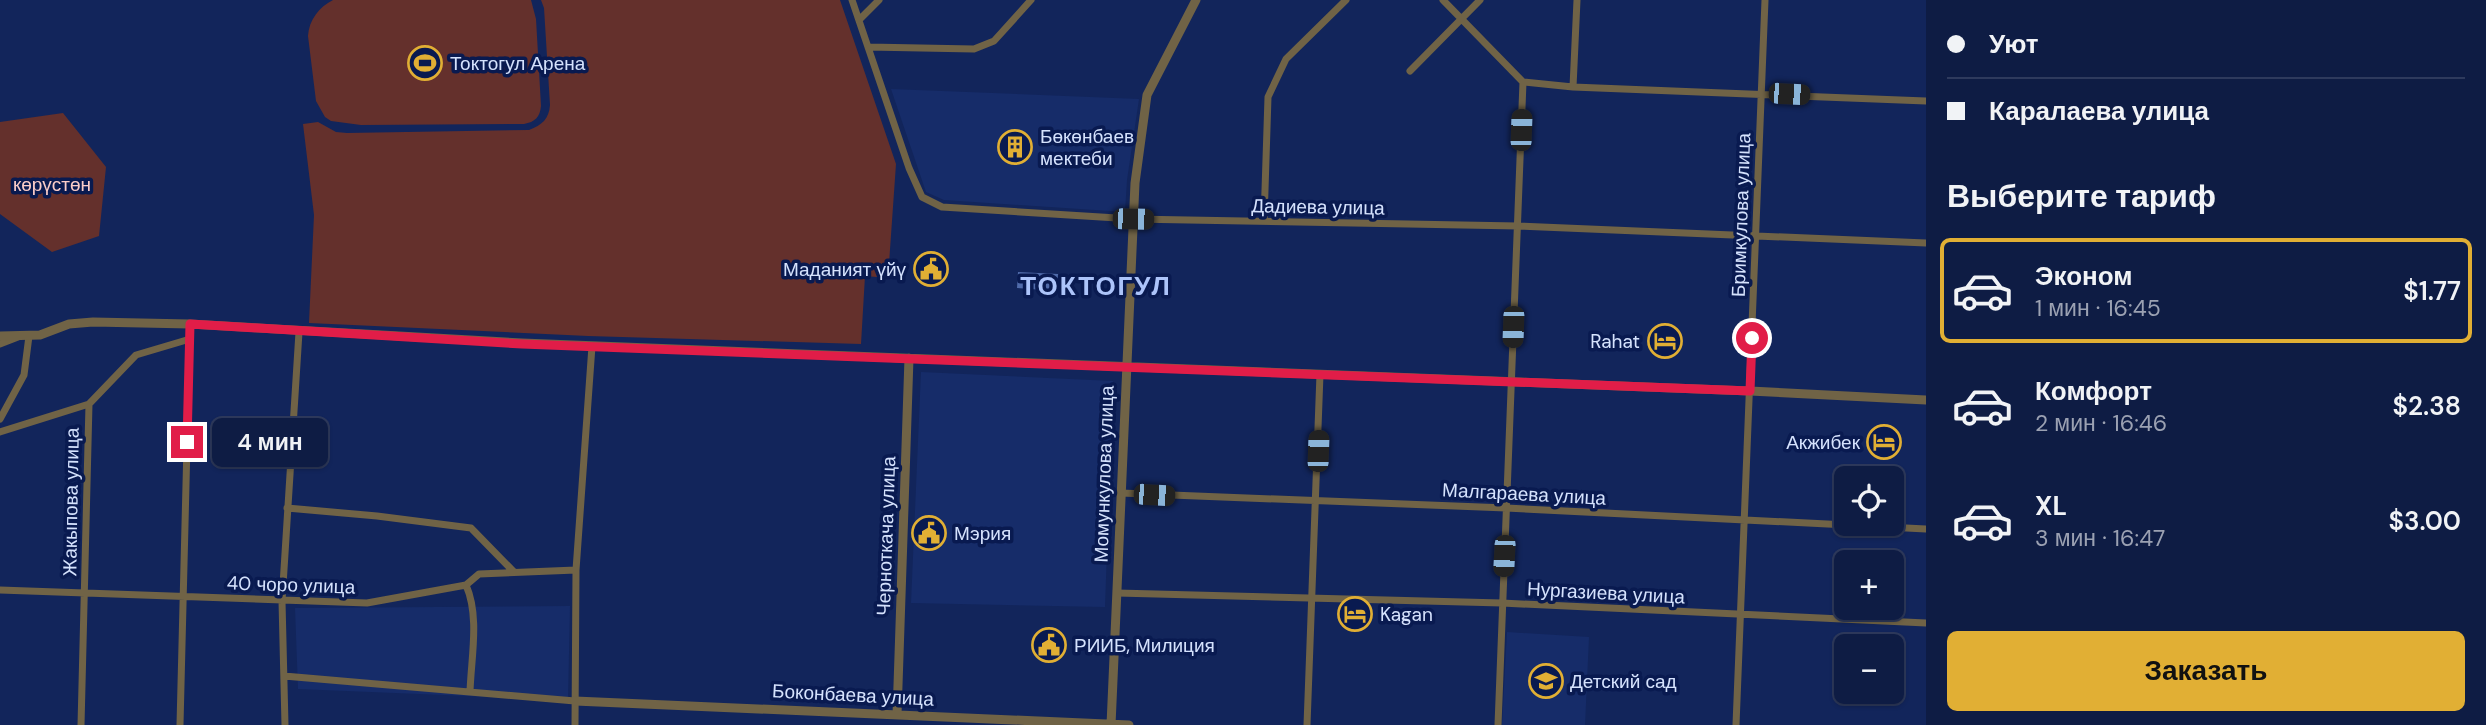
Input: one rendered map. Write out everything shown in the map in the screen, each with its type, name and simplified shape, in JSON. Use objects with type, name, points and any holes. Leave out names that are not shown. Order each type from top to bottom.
[{"type":"street","name":"Дадиева улица","points":[[852,0],[909,168],[922,198],[942,207],[1133,219],[1518,226],[1926,243]]},
{"type":"street","points":[[859,20],[879,0]]},
{"type":"street","points":[[868,47],[974,49],[994,41],[1031,0]]},
{"type":"street","name":"Момункулова улица","points":[[1111,725],[1135,183],[1147,95],[1196,0]]},
{"type":"street","points":[[1264,221],[1268,97],[1286,59],[1346,0]]},
{"type":"street","points":[[1443,0],[1523,82],[1573,87],[1926,101]]},
{"type":"street","points":[[1410,71],[1480,0]]},
{"type":"street","points":[[1573,87],[1577,0]]},
{"type":"street","name":"Бримкулова улица","points":[[1736,725],[1765,0]]},
{"type":"street","points":[[1497,725],[1523,82]]},
{"type":"street","points":[[0,336],[40,335],[69,324],[93,322],[190,324],[592,346],[1511,381],[1926,400]]},
{"type":"street","points":[[180,725],[190,324]]},
{"type":"street","points":[[285,725],[282,601],[299,332]]},
{"type":"street","points":[[0,344],[25,336]]},
{"type":"street","points":[[0,419],[24,375],[25,336]]},
{"type":"street","name":"Жакыпова улица","points":[[81,725],[89,404],[136,355],[190,339]]},
{"type":"street","points":[[575,725],[576,570],[592,346]]},
{"type":"street","name":"Черноткача улица","points":[[897,715],[909,358]]},
{"type":"street","points":[[1307,725],[1320,374]]},
{"type":"street","points":[[0,432],[89,404]]},
{"type":"street","name":"Малгараева улица","points":[[1121,494],[1506,508],[1926,529]]},
{"type":"street","points":[[287,508],[471,528],[514,572]]},
{"type":"street","name":"40 чоро улица","points":[[0,590],[368,603],[466,585],[479,574],[576,570]]},
{"type":"street","points":[[466,585],[473,622],[470,692]]},
{"type":"street","name":"Нургазиева улица","points":[[1117,593],[1502,603],[1926,623]]},
{"type":"street","points":[[284,676],[575,701]]},
{"type":"street","name":"Боконбаева улица","points":[[575,701],[1129,725]]},
{"type":"shaded area","points":[[891,89],[1139,99],[1125,212],[944,200],[926,192]]},
{"type":"shaded area","points":[[1018,272],[1058,274],[1057,291],[1017,288]]},
{"type":"shaded area","points":[[921,372],[1113,381],[1105,607],[911,603]]},
{"type":"shaded area","points":[[570,606],[568,700],[298,689],[295,608]]},
{"type":"shaded area","name":"Детский сад","points":[[1507,632],[1589,637],[1585,725],[1502,725]]},
{"type":"green space","name":"Токтогул Арена","points":[[333,0],[531,0],[536,19],[541,106],[538,116],[524,124],[361,125],[331,121],[325,117],[316,101],[308,36],[316,15],[323,6]]},
{"type":"green space","points":[[541,0],[840,0],[896,164],[888,278],[865,276],[861,344],[588,336],[309,323],[314,215],[303,124],[318,122],[336,132],[347,133],[534,128],[546,118],[550,105],[544,8]]},
{"type":"green space","name":"көрүстөн","points":[[63,113],[106,167],[99,236],[52,252],[0,214],[0,122]]},
{"type":"place","name":"Токтогул Арена","points":[[425,63]]},
{"type":"place","name":"Бөкөнбаев мектеби","points":[[1015,147]]},
{"type":"place","name":"Маданият үйү","points":[[931,269]]},
{"type":"place","name":"Rahat","points":[[1665,341]]},
{"type":"place","name":"Акжибек","points":[[1884,442]]},
{"type":"place","name":"Мэрия","points":[[929,533]]},
{"type":"place","name":"Kagan","points":[[1355,614]]},
{"type":"place","name":"РИИБ, Милиция","points":[[1049,645]]},
{"type":"place","name":"Детский сад","points":[[1546,681]]},
{"type":"district","name":"ТОКТОГУЛ","points":[[1096,286]]},
{"type":"route","points":[[187,442],[190,324],[522,344],[1750,391],[1752,338]]}]
